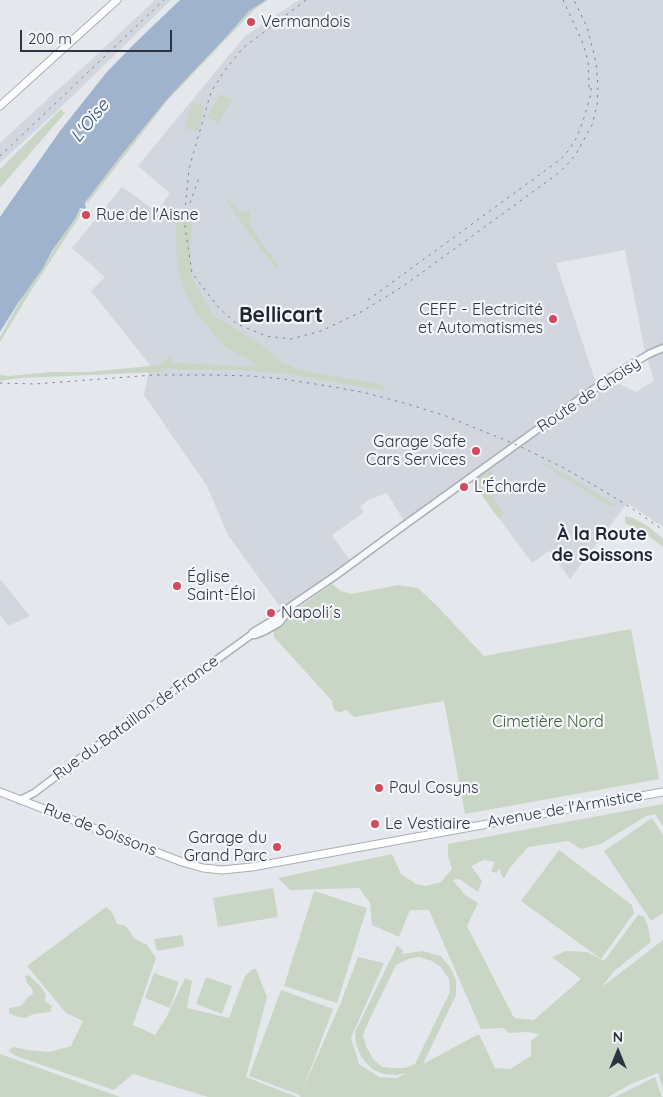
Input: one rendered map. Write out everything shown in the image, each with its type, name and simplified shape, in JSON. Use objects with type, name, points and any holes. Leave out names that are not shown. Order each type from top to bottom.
[{"type":"main road","points":[[0,106],[117,0]]},
{"type":"main road","name":"Rue de Soissons","points":[[0,792],[182,862],[203,868],[231,869]]},
{"type":"main road","name":"Avenue de l'Armistice","points":[[231,869],[663,792]]},
{"type":"street","name":"Route de Choisy","points":[[516,445],[619,372],[663,348]]},
{"type":"street","name":"Rue du Bataillon de France","points":[[20,800],[34,793],[253,632],[335,576],[516,445]]},
{"type":"shaded area","points":[[155,0],[171,0],[58,110],[0,163],[0,143]]},
{"type":"shaded area","points":[[299,0],[663,0],[663,527],[627,503],[570,579],[549,551],[532,563],[471,480],[404,521],[387,493],[368,500],[360,507],[364,512],[332,535],[350,561],[283,611],[228,535],[207,486],[144,395],[150,365],[91,291],[105,277],[72,248],[122,187],[157,212],[170,193],[138,166],[245,36]],"holes":[[[625,250],[644,347],[654,381],[636,392],[613,381],[599,392],[556,263]]]},
{"type":"shaded area","points":[[0,579],[30,616],[8,626],[0,615]]},
{"type":"green space","points":[[262,0],[268,0],[255,9],[167,101],[87,204],[87,197],[162,100]]},
{"type":"green space","points":[[220,94],[232,100],[218,123],[207,117]]},
{"type":"green space","points":[[194,103],[204,106],[198,132],[185,128],[190,108]]},
{"type":"green space","points":[[61,109],[65,113],[0,188],[0,169]]},
{"type":"green space","points":[[228,198],[239,213],[243,211],[250,212],[249,224],[277,263],[278,268],[276,269],[243,225],[227,200]]},
{"type":"green space","points":[[79,210],[83,211],[0,342],[0,337],[22,297],[43,268]]},
{"type":"green space","points":[[180,217],[192,225],[190,243],[192,278],[212,315],[259,343],[282,362],[299,370],[378,384],[386,388],[384,390],[373,389],[286,374],[238,370],[177,370],[167,368],[160,372],[20,378],[0,381],[0,375],[88,372],[158,365],[170,357],[173,358],[172,364],[257,367],[246,358],[225,347],[197,314],[185,293],[178,270],[176,250],[176,222]]},
{"type":"green space","points":[[544,463],[569,476],[615,505],[615,507],[609,506],[544,465]]},
{"type":"green space","points":[[490,470],[496,485],[496,495],[493,498],[504,513],[499,519],[472,482],[482,473]]},
{"type":"green space","points":[[625,516],[633,518],[649,527],[663,539],[663,547],[650,537],[625,523]]},
{"type":"green space","name":"Cimetière Nord","points":[[332,584],[341,591],[352,594],[398,585],[418,588],[484,656],[631,629],[659,779],[465,814],[444,701],[354,717],[347,710],[335,711],[333,702],[274,637],[274,629],[285,621],[287,616]]},
{"type":"green space","points":[[663,804],[663,826],[655,814],[646,816],[601,844],[581,849],[568,841],[528,847],[509,869],[504,879],[500,869],[496,873],[491,871],[495,862],[484,860],[471,866],[482,881],[478,892],[459,879],[453,880],[465,895],[478,903],[467,926],[514,1018],[534,1020],[581,979],[552,957],[566,951],[587,952],[604,961],[638,915],[644,916],[651,942],[614,971],[602,987],[663,940],[663,1089],[658,1073],[631,1084],[608,1097],[300,1097],[300,1095],[249,1076],[281,990],[333,1009],[303,1089],[341,1002],[358,957],[384,963],[351,1038],[359,1064],[379,1077],[397,1078],[407,1073],[397,1075],[383,1074],[372,1069],[361,1057],[356,1044],[355,1032],[397,946],[403,950],[402,954],[422,951],[441,956],[450,967],[456,980],[456,995],[423,1064],[479,1034],[495,1068],[510,1069],[531,1056],[531,1041],[540,1034],[527,1032],[509,1033],[503,1028],[481,1029],[429,910],[410,910],[399,937],[372,925],[370,903],[359,888],[290,890],[278,878],[392,854],[401,874],[416,884],[426,886],[441,882],[452,869],[448,856],[448,844]],"holes":[[[419,957],[432,961],[441,967],[449,979],[450,992],[415,1064],[405,1068],[382,1067],[373,1059],[366,1046],[363,1035],[366,1027],[396,965],[408,959]]]},
{"type":"green space","points":[[652,818],[663,835],[663,913],[651,921],[604,851]]},
{"type":"green space","points":[[559,850],[632,905],[634,913],[601,959],[521,901]]},
{"type":"green space","points":[[273,888],[278,917],[218,927],[213,898]]},
{"type":"green space","points":[[314,891],[367,908],[337,1003],[284,986]]},
{"type":"green space","points":[[106,907],[112,912],[117,924],[126,926],[134,938],[147,945],[156,958],[133,1025],[155,1035],[167,1016],[185,978],[192,981],[187,1008],[229,1018],[245,976],[253,969],[256,969],[267,997],[246,1077],[297,1097],[208,1097],[133,1074],[114,1090],[16,1056],[8,1051],[13,1047],[49,1052],[71,1046],[83,1021],[66,1013],[27,966]]},
{"type":"green space","points":[[182,935],[184,946],[157,951],[154,939]]},
{"type":"green space","points":[[154,973],[179,982],[170,1008],[145,998]]},
{"type":"green space","points":[[29,975],[42,988],[46,995],[45,1001],[52,1006],[51,1011],[34,1014],[25,1018],[18,1017],[9,1013],[9,1008],[21,1006],[33,994],[25,976]]},
{"type":"green space","points":[[206,977],[232,986],[222,1014],[196,1004]]},
{"type":"green space","points":[[0,1054],[120,1097],[0,1097]]},
{"type":"green space","points":[[655,1077],[662,1097],[615,1097]]},
{"type":"water","name":"L'Oise","points":[[180,0],[266,0],[249,11],[168,98],[123,153],[86,201],[85,209],[80,208],[76,217],[0,332],[0,217],[60,131],[106,73]]},
{"type":"railway","points":[[0,156],[164,0]]},
{"type":"railway","points":[[306,0],[243,48],[225,70],[211,92],[189,169],[185,210],[185,227],[192,273],[219,308],[237,324],[266,336],[291,339],[321,331],[361,312],[402,287],[566,166],[576,154],[592,125],[597,106],[598,86],[596,62],[587,27],[574,0]]},
{"type":"railway","points":[[563,0],[582,41],[588,61],[589,92]]},
{"type":"railway","points":[[368,300],[561,159],[577,137],[591,94],[591,85]]},
{"type":"railway","points":[[190,203],[199,178]]},
{"type":"railway","points":[[0,383],[35,384],[154,375],[251,376],[283,379],[366,393],[446,416],[517,445],[564,468],[602,490],[663,530]]},
{"type":"place","name":"Vermandois","points":[[251,22]]},
{"type":"place","name":"Rue de l'Aisne","points":[[86,215]]},
{"type":"place","name":"CEFF - Electricité et Automatismes","points":[[553,319]]},
{"type":"place","name":"Garage Safe Cars Services","points":[[476,451]]},
{"type":"place","name":"L'Écharde","points":[[464,487]]},
{"type":"place","name":"Église Saint-Éloi","points":[[177,586]]},
{"type":"place","name":"Napoli´s","points":[[271,613]]},
{"type":"place","name":"Paul Cosyns","points":[[379,788]]},
{"type":"place","name":"Le Vestiaire","points":[[375,824]]},
{"type":"place","name":"Garage du Grand Parc","points":[[277,847]]},
{"type":"district","name":"Bellicart","points":[[281,316]]},
{"type":"district","name":"À la Route de Soissons","points":[[602,545]]}]
